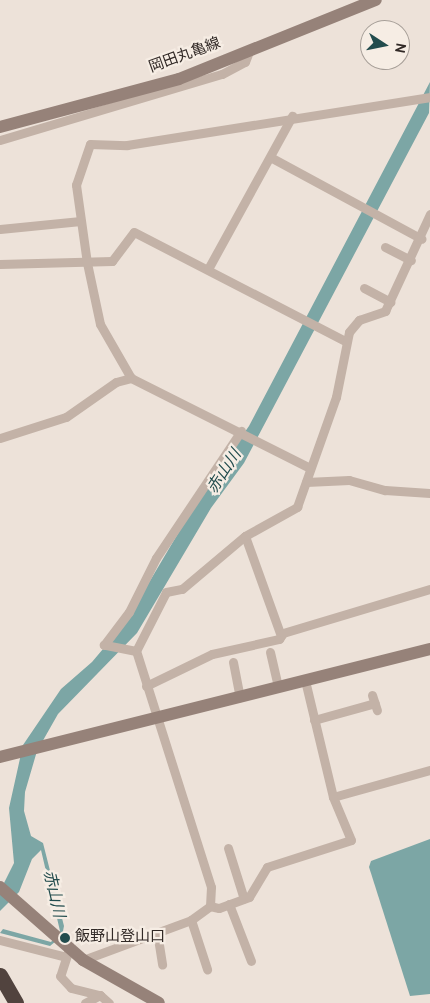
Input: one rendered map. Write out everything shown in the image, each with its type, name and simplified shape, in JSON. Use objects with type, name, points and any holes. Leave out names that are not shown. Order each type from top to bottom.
[{"type":"highway","points":[[0,975],[16,1003]]},
{"type":"main road","name":"岡田丸亀線","points":[[0,127],[179,78],[376,0]]},
{"type":"main road","points":[[0,757],[430,649]]},
{"type":"main road","points":[[0,887],[66,952],[158,1003]]},
{"type":"street","points":[[0,140],[222,74],[245,62],[250,49]]},
{"type":"street","points":[[310,468],[241,431],[131,378],[100,324],[76,185],[90,144],[127,144],[292,116],[430,97]]},
{"type":"street","points":[[208,269],[272,158],[292,116]]},
{"type":"street","points":[[272,158],[382,215],[422,239]]},
{"type":"street","points":[[210,906],[211,887],[133,651],[166,592],[182,589],[245,536],[297,507],[336,397],[345,340],[352,325],[385,311],[422,239],[430,214]]},
{"type":"street","points":[[0,230],[81,222]]},
{"type":"street","points":[[0,264],[112,261],[134,232],[345,340]]},
{"type":"street","points":[[385,247],[411,260]]},
{"type":"street","points":[[364,288],[390,302]]},
{"type":"street","points":[[0,438],[66,417],[116,382],[131,378]]},
{"type":"street","points":[[133,651],[104,645],[130,612],[156,558],[241,431]]},
{"type":"street","points":[[306,482],[349,480],[385,490],[430,494]]},
{"type":"street","points":[[245,536],[281,636]]},
{"type":"street","points":[[146,686],[212,654],[281,636],[430,589]]},
{"type":"street","points":[[270,652],[278,687]]},
{"type":"street","points":[[233,662],[240,696]]},
{"type":"street","points":[[82,960],[190,920],[210,906],[229,904],[244,899],[255,891],[267,867],[351,840],[333,797],[305,680]]},
{"type":"street","points":[[314,720],[375,703]]},
{"type":"street","points":[[333,797],[430,770]]},
{"type":"street","points":[[228,848],[244,899]]},
{"type":"street","points":[[229,904],[251,961]]},
{"type":"street","points":[[190,920],[207,969]]},
{"type":"street","points":[[157,932],[162,965]]},
{"type":"street","points":[[0,940],[66,952],[60,976],[71,988],[100,995],[109,1003]]},
{"type":"street","points":[[85,1003],[100,995]]},
{"type":"water","name":"赤山川","points":[[430,82],[429,113],[244,463],[211,508],[137,633],[58,714],[37,751],[25,792],[24,811],[31,836],[43,843],[64,926],[62,936],[50,946],[0,933],[3,929],[51,942],[60,931],[41,850],[32,859],[19,892],[0,911],[0,891],[14,863],[9,808],[23,745],[61,689],[92,662],[125,623],[199,498],[249,426]]},
{"type":"water","points":[[430,839],[430,994],[410,996],[369,867],[371,861]]},
{"type":"place","name":"飯野山登山口","points":[[65,938]]}]
